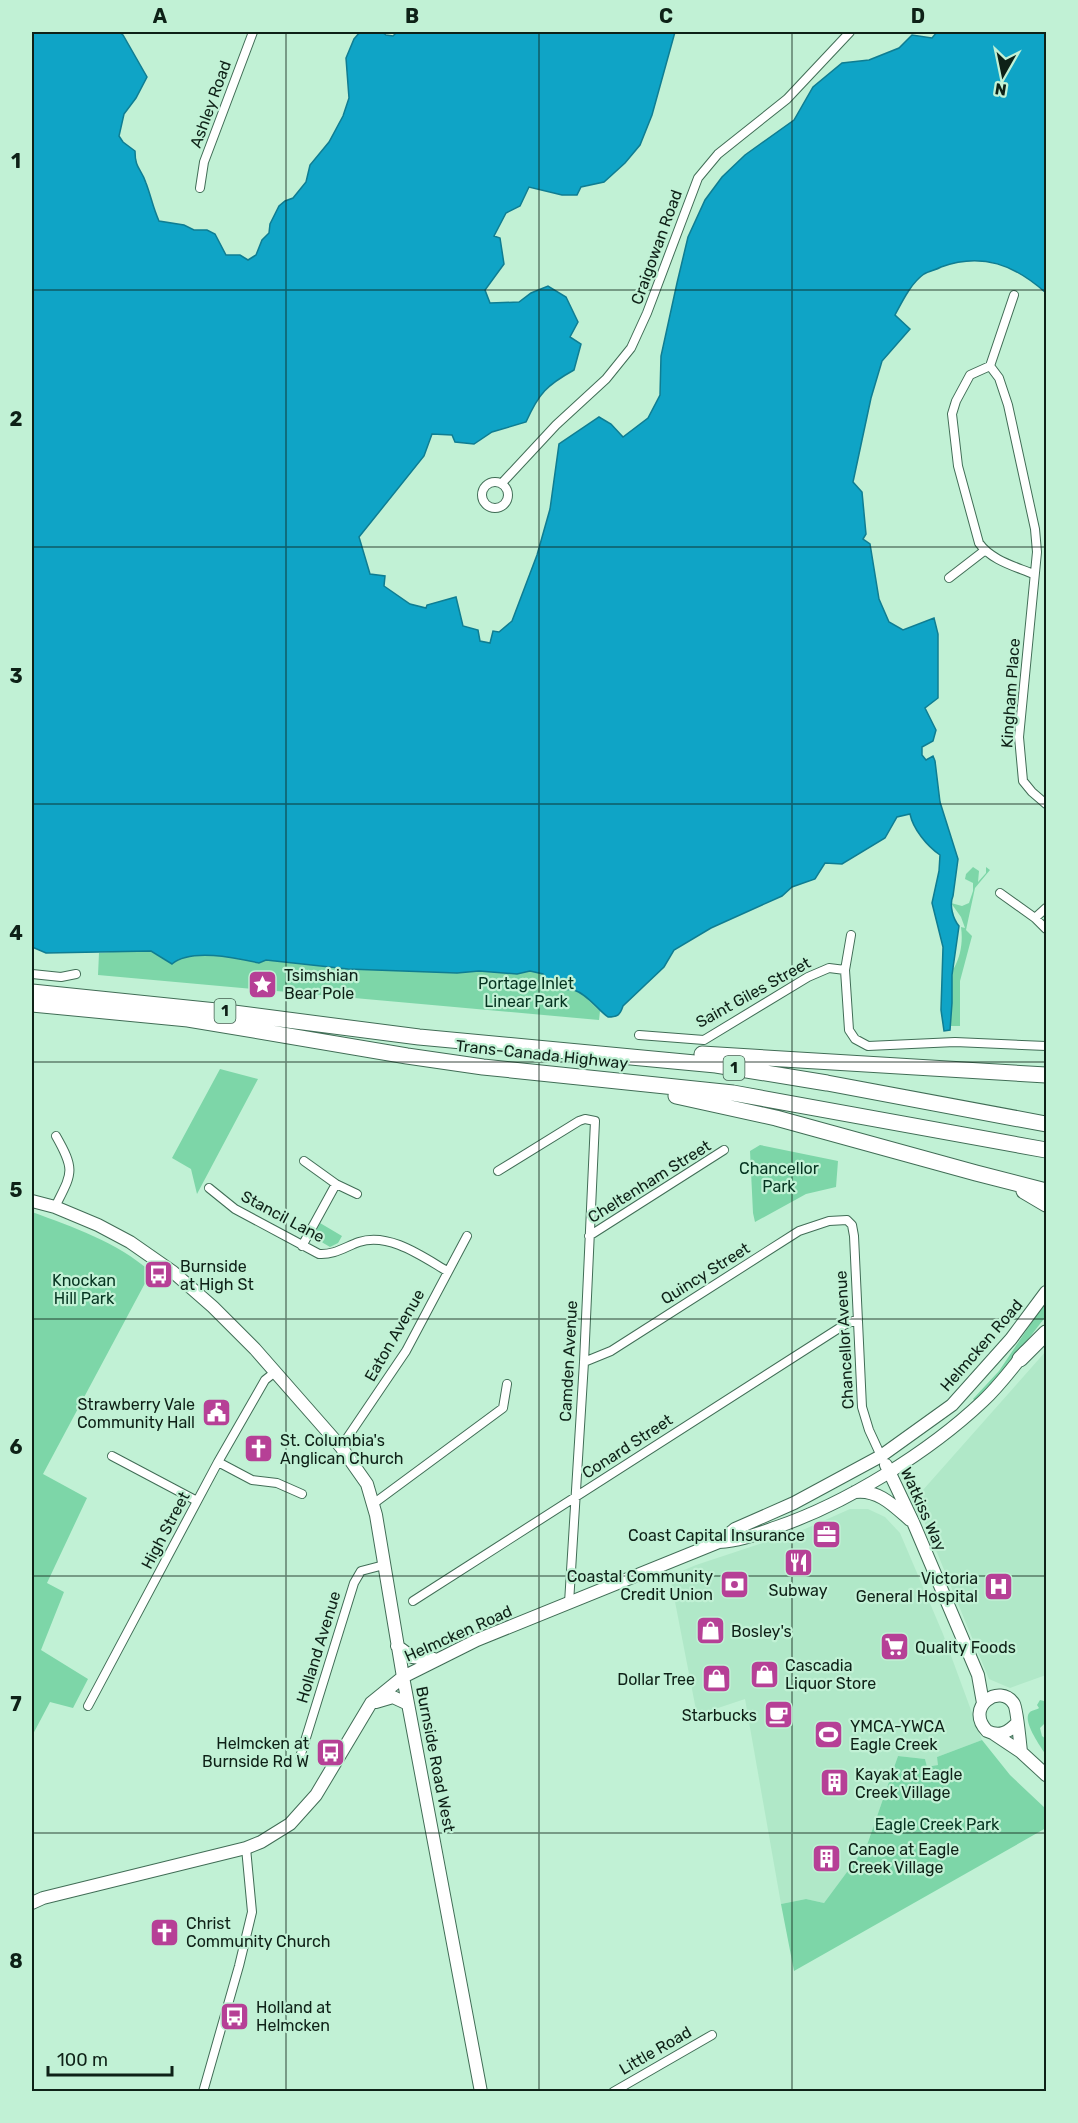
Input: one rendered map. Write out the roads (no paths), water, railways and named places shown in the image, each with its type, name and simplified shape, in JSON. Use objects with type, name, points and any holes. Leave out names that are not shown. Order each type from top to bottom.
[{"type":"highway","name":"Trans-Canada Highway","points":[[32,992],[226,1011],[419,1037],[716,1065],[1047,1124]]},
{"type":"highway","name":"Trans-Canada Highway","points":[[32,1004],[188,1019],[483,1067],[733,1093],[1047,1150]]},
{"type":"highway","points":[[419,1037],[454,1033],[614,1048],[1047,1075]]},
{"type":"highway","points":[[483,1067],[534,1079],[638,1090],[699,1100],[817,1128],[1047,1191]]},
{"type":"highway","points":[[976,1173],[1022,1190],[1047,1204]]},
{"type":"highway","points":[[1020,1359],[1047,1334]]},
{"type":"main road","name":"Burnside Road West","points":[[32,1201],[55,1207],[114,1233],[158,1260],[213,1307],[255,1349],[341,1447],[367,1484],[374,1504],[397,1646],[481,2091]]},
{"type":"main road","name":"Helmcken Road","points":[[32,1903],[43,1898],[246,1848],[261,1842],[290,1824],[316,1795],[371,1703],[403,1677],[477,1640],[719,1542],[735,1529],[814,1494],[881,1456],[952,1405],[1011,1340],[1047,1292]]},
{"type":"main road","name":"Helmcken Road","points":[[719,1542],[739,1541],[814,1513],[889,1471],[942,1436],[988,1396],[1047,1325]]},
{"type":"main road","name":"Watkiss Way","points":[[881,1456],[913,1522],[978,1675],[983,1703]]},
{"type":"main road","points":[[853,1492],[863,1491],[879,1495],[913,1522]]},
{"type":"main road","points":[[397,1646],[412,1657],[437,1659]]},
{"type":"main road","name":"Watkiss Way","points":[[978,1675],[994,1696]]},
{"type":"main road","points":[[1021,1752],[1015,1705],[1010,1699],[994,1696],[983,1703],[979,1711],[979,1719],[987,1731],[1021,1752],[1047,1775]]},
{"type":"main road","points":[[371,1703],[393,1697],[408,1704]]},
{"type":"main road","points":[[994,1734],[1007,1732],[1017,1723]]},
{"type":"street","name":"Ashley Road","points":[[200,188],[204,162],[253,32]]},
{"type":"street","name":"Craigowan Road","points":[[502,483],[556,425],[606,379],[631,348],[647,313],[698,178],[718,154],[788,99],[850,32]]},
{"type":"street","points":[[1014,295],[990,366],[970,375],[956,401],[952,414],[952,425],[958,466],[979,543],[984,551],[999,560],[1034,574]]},
{"type":"street","name":"Kingham Place","points":[[990,366],[999,378],[1008,405],[1035,529],[1037,552],[1019,737],[1023,781],[1047,804]]},
{"type":"street","points":[[949,578],[984,551]]},
{"type":"street","points":[[1000,893],[1047,929]]},
{"type":"street","points":[[1035,918],[1047,908]]},
{"type":"street","points":[[851,935],[845,969],[849,1030],[855,1039],[868,1046],[955,1042],[1047,1046]]},
{"type":"street","name":"Saint Giles Street","points":[[639,1035],[704,1040],[808,977],[829,968],[845,969]]},
{"type":"street","points":[[32,974],[61,976],[76,974]]},
{"type":"street","name":"Camden Avenue","points":[[498,1171],[579,1121],[590,1119],[595,1121],[584,1362],[569,1604]]},
{"type":"street","points":[[55,1207],[70,1177],[71,1168],[68,1157],[56,1136]]},
{"type":"street","name":"Cheltenham Street","points":[[589,1236],[724,1150]]},
{"type":"street","points":[[304,1161],[336,1184],[357,1194]]},
{"type":"street","points":[[302,1246],[336,1184]]},
{"type":"street","name":"Stancil Lane","points":[[209,1188],[235,1209],[319,1254],[376,1239],[420,1255],[447,1272]]},
{"type":"street","name":"Chancellor Avenue","points":[[847,1220],[852,1225],[854,1236],[862,1407],[868,1430],[881,1456]]},
{"type":"street","name":"Quincy Street","points":[[584,1362],[611,1351],[799,1231],[829,1221],[847,1220]]},
{"type":"street","name":"Eaton Avenue","points":[[341,1447],[406,1351],[467,1236]]},
{"type":"street","name":"Conard Street","points":[[413,1601],[844,1325],[858,1319]]},
{"type":"street","name":"High Street","points":[[88,1706],[218,1462],[265,1380],[275,1372]]},
{"type":"street","points":[[374,1504],[503,1408],[507,1384]]},
{"type":"street","points":[[112,1456],[197,1501]]},
{"type":"street","points":[[218,1462],[252,1480],[277,1483],[302,1494]]},
{"type":"street","name":"Holland Avenue","points":[[300,1757],[354,1583],[361,1571],[384,1565]]},
{"type":"street","points":[[203,2091],[252,1912],[246,1848]]},
{"type":"street","name":"Little Road","points":[[613,2091],[712,2035]]},
{"type":"water","points":[[32,32],[119,32],[123,35],[147,77],[124,114],[119,136],[135,151],[137,165],[159,221],[184,225],[194,230],[207,230],[215,234],[226,255],[240,255],[248,260],[256,255],[262,240],[269,233],[270,224],[279,206],[293,198],[306,182],[310,165],[329,142],[343,116],[349,98],[346,58],[354,39],[360,32],[382,32],[393,36],[397,32],[675,32],[652,115],[640,145],[625,163],[604,182],[581,187],[577,195],[562,195],[529,187],[520,206],[506,213],[494,236],[500,238],[504,264],[485,290],[490,303],[519,302],[531,293],[548,286],[566,297],[578,322],[570,337],[581,344],[574,370],[557,380],[545,391],[526,422],[492,432],[474,444],[455,442],[452,435],[432,434],[424,456],[359,537],[370,574],[385,576],[384,586],[410,604],[426,608],[427,605],[456,597],[463,626],[478,630],[480,641],[490,643],[493,631],[499,632],[512,621],[537,555],[550,509],[559,444],[599,417],[611,424],[623,437],[648,418],[660,395],[661,356],[688,237],[705,200],[722,177],[745,155],[794,120],[813,87],[842,63],[869,60],[899,48],[912,35],[932,38],[937,32],[1046,32],[1046,293],[1022,275],[984,261],[956,263],[928,272],[919,278],[907,293],[895,315],[910,329],[882,361],[871,398],[853,482],[862,492],[866,534],[863,539],[870,544],[879,599],[889,622],[903,630],[934,618],[938,634],[938,698],[925,708],[936,730],[933,741],[922,747],[922,755],[926,760],[933,756],[935,761],[940,802],[958,859],[951,904],[953,916],[959,926],[952,975],[950,1030],[944,1031],[941,1010],[943,947],[932,903],[940,855],[921,837],[910,814],[897,817],[885,838],[842,864],[825,863],[815,879],[792,887],[782,896],[711,928],[674,950],[664,967],[614,1017],[608,1017],[579,992],[549,987],[546,985],[543,974],[530,971],[517,974],[479,971],[457,973],[348,969],[266,960],[259,963],[202,955],[180,959],[172,964],[151,951],[46,953],[32,947]]},
{"type":"place","name":"Tsimshian Bear Pole","points":[[263,984]]},
{"type":"place","name":"Burnside at High St","points":[[159,1275]]},
{"type":"place","name":"Strawberry Vale Community Hall","points":[[216,1413]]},
{"type":"place","name":"St. Columbia's Anglican Church","points":[[259,1449]]},
{"type":"place","name":"Coast Capital Insurance","points":[[826,1535]]},
{"type":"place","name":"Subway","points":[[798,1562]]},
{"type":"place","name":"Coastal Community Credit Union","points":[[734,1585]]},
{"type":"place","name":"Victoria General Hospital","points":[[999,1587]]},
{"type":"place","name":"Bosley's","points":[[710,1631]]},
{"type":"place","name":"Quality Foods","points":[[894,1647]]},
{"type":"place","name":"Cascadia Liquor Store","points":[[764,1674]]},
{"type":"place","name":"Dollar Tree","points":[[716,1679]]},
{"type":"place","name":"Starbucks","points":[[778,1715]]},
{"type":"place","name":"YMCA-YWCA Eagle Creek","points":[[829,1735]]},
{"type":"place","name":"Helmcken at Burnside Rd W","points":[[330,1752]]},
{"type":"place","name":"Kayak at Eagle Creek Village","points":[[834,1783]]},
{"type":"place","name":"Canoe at Eagle Creek Village","points":[[827,1858]]},
{"type":"place","name":"Christ Community Church","points":[[165,1932]]},
{"type":"place","name":"Holland at Helmcken","points":[[235,2016]]},
{"type":"park label","name":"Portage Inlet Linear Park","points":[[526,992]]},
{"type":"park label","name":"Chancellor Park","points":[[779,1177]]},
{"type":"park label","name":"Knockan Hill Park","points":[[84,1289]]},
{"type":"park label","name":"Eagle Creek Park","points":[[937,1824]]}]
